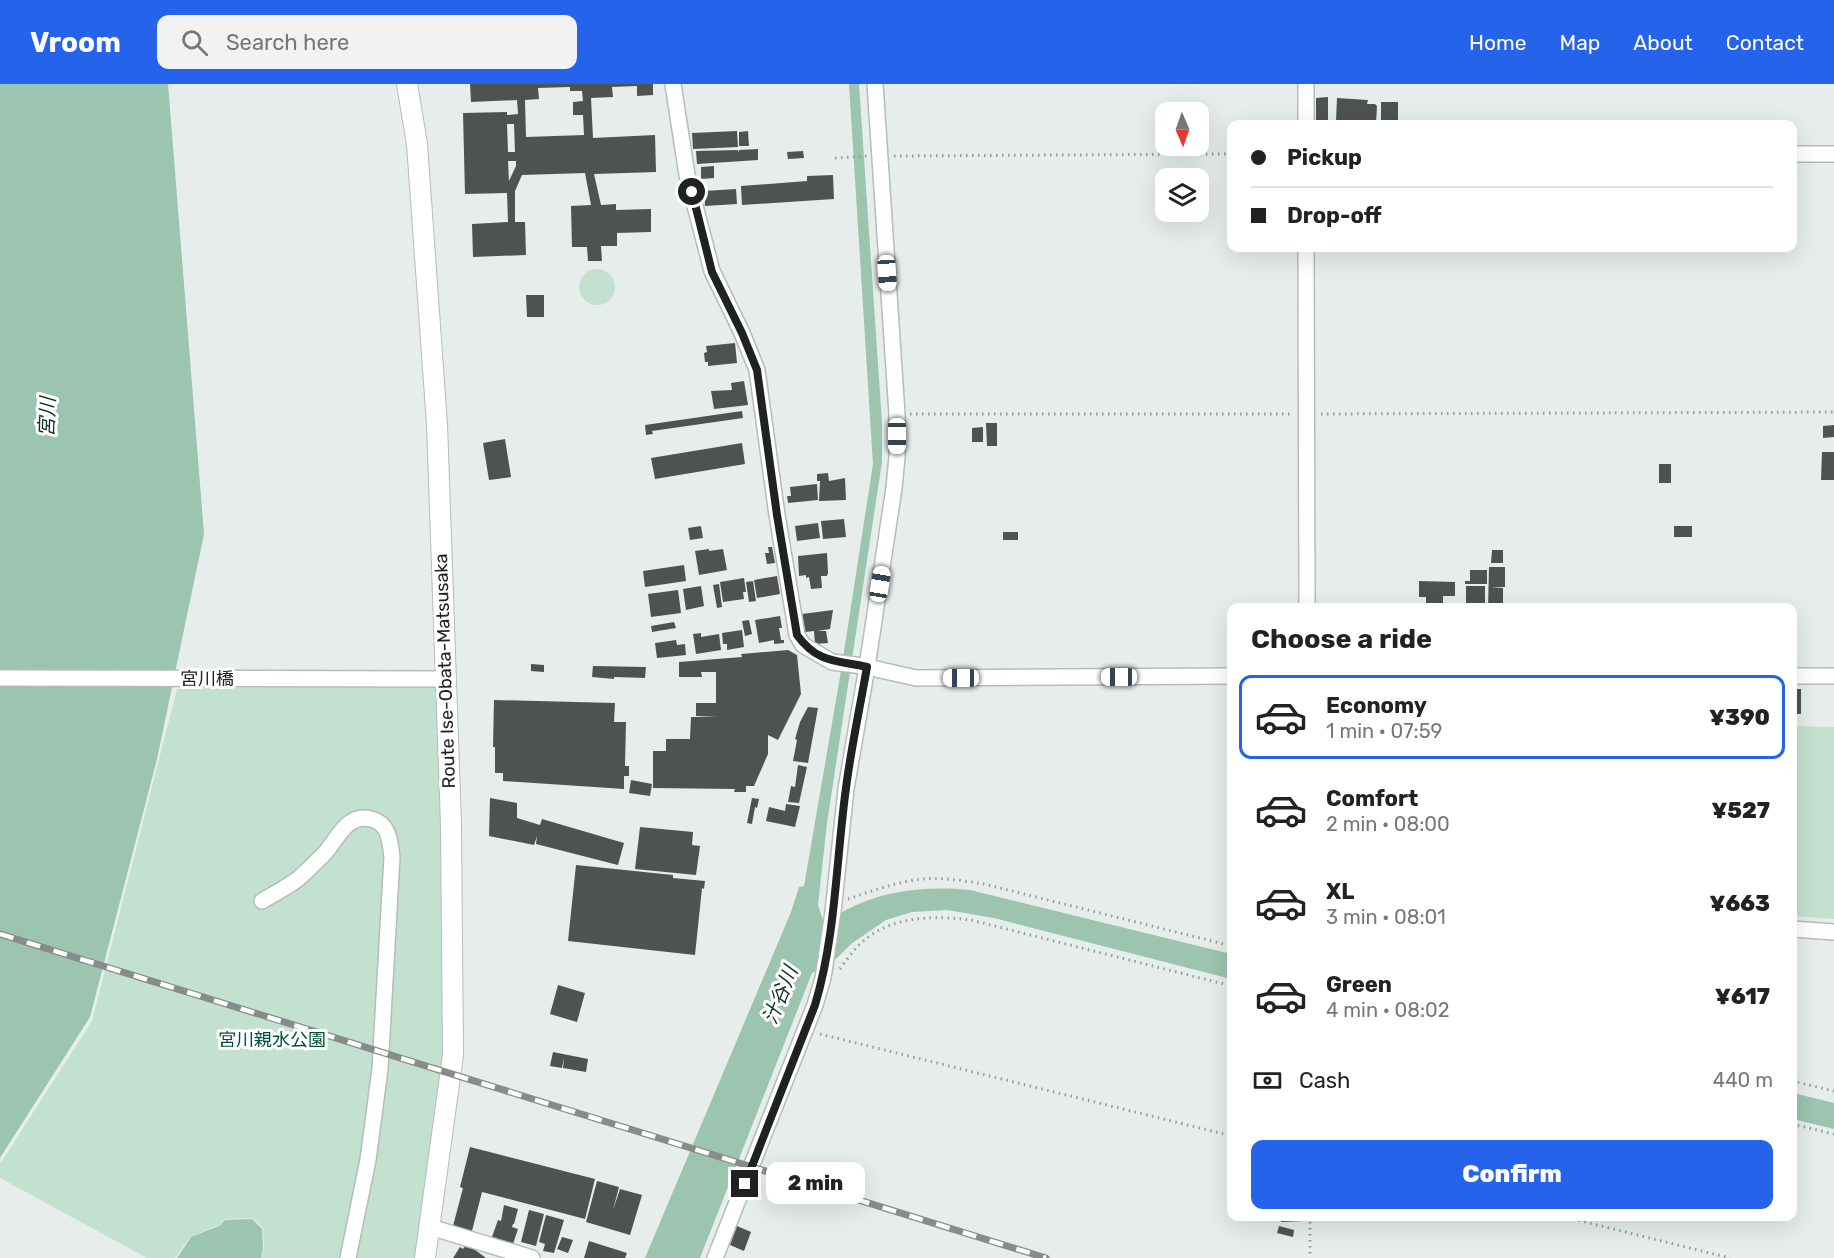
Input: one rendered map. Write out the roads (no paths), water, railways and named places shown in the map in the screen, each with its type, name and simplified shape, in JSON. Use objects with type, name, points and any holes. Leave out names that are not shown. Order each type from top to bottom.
[{"type":"main road","name":"Route Ise-Obata-Matsusaka","points":[[408,84],[417,144],[437,424],[444,679],[451,825],[453,1054],[425,1258]]},
{"type":"street","points":[[673,84],[687,175],[712,272],[742,333],[757,370],[777,515],[797,635],[803,645],[832,662],[865,666],[916,678],[1227,676]]},
{"type":"street","points":[[715,1258],[821,985],[834,906],[846,789],[894,488],[897,414],[873,156],[875,84]]},
{"type":"street","points":[[1306,84],[1306,120]]},
{"type":"street","points":[[1797,154],[1834,154]]},
{"type":"street","points":[[1306,252],[1307,603]]},
{"type":"street","points":[[1797,676],[1834,676]]},
{"type":"street","name":"宮川橋","points":[[0,678],[444,679]]},
{"type":"street","points":[[262,901],[298,879],[325,852],[347,824],[360,818],[374,819],[384,826],[389,837],[392,857],[380,1061],[368,1160],[348,1258]]},
{"type":"street","points":[[1797,929],[1834,932]]},
{"type":"street","points":[[430,1227],[532,1258]]},
{"type":"water","name":"宮川","points":[[0,84],[168,84],[204,534],[157,759],[90,1017],[0,1158]]},
{"type":"water","name":"汁谷川","points":[[849,84],[859,84],[882,423],[882,462],[827,823],[818,905],[824,923],[859,904],[890,894],[921,889],[970,890],[1227,953],[1227,978],[994,918],[947,910],[912,912],[886,920],[851,944],[837,958],[812,973],[700,1258],[645,1258],[791,912],[799,887],[804,886],[841,671],[873,464]]},
{"type":"water","points":[[1797,1094],[1834,1103],[1834,1129],[1797,1120]]},
{"type":"water","points":[[252,1219],[262,1229],[261,1258],[177,1258],[191,1237],[219,1226],[225,1220]]},
{"type":"railway","points":[[0,934],[1046,1258]]},
{"type":"park label","name":"宮川親水公園","points":[[272,1040]]}]
